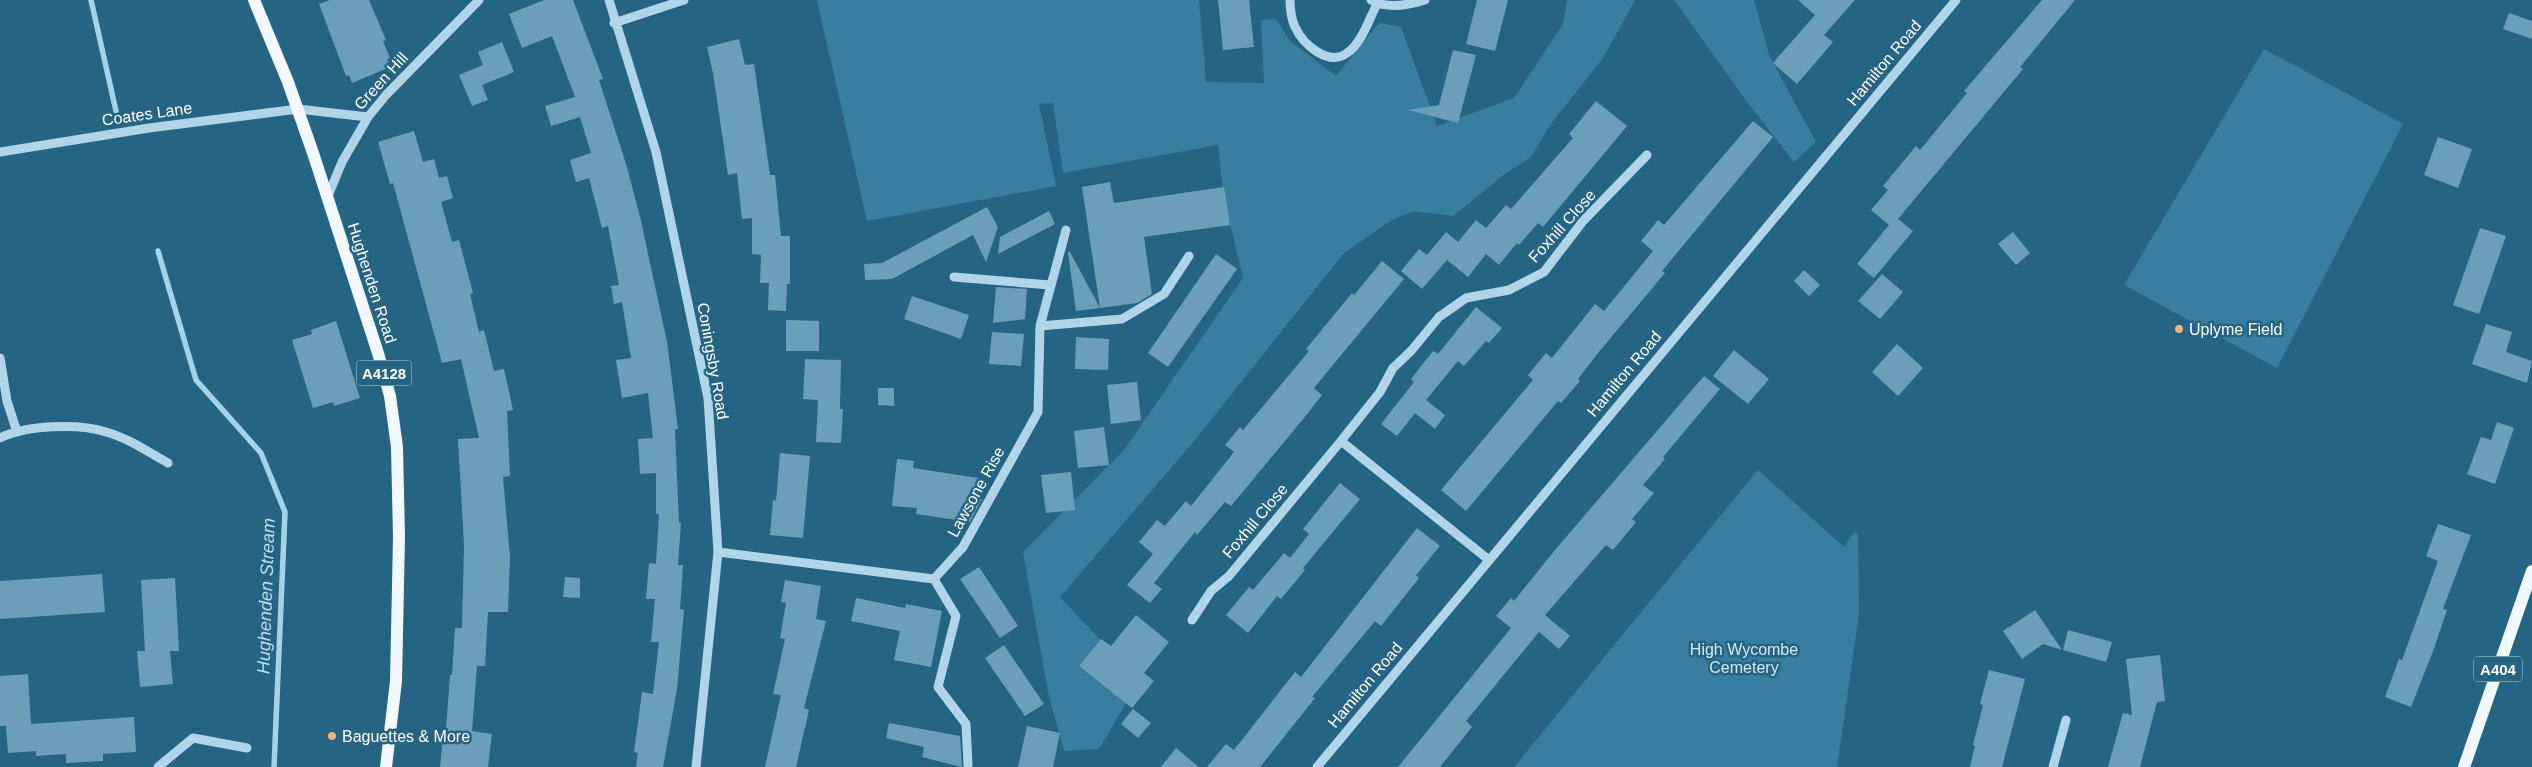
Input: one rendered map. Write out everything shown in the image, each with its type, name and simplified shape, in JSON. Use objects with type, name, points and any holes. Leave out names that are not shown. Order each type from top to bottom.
[{"type":"main road","name":"Hughenden Road","points":[[254,0],[298,109],[328,196],[390,396],[397,446],[399,538],[396,681],[386,767]]},
{"type":"main road","name":"A404","points":[[2464,767],[2532,571]]},
{"type":"street","name":"Green Hill","points":[[328,196],[342,162],[368,116],[386,94],[479,0]]},
{"type":"street","name":"Coningsby Road","points":[[609,0],[614,22],[656,152],[708,398],[718,552],[696,767]]},
{"type":"street","points":[[614,22],[684,0]]},
{"type":"street","points":[[1290,0],[1292,17],[1299,34],[1314,50],[1334,58],[1342,57],[1354,47],[1374,2],[1396,5],[1425,0]]},
{"type":"street","name":"Hamilton Road","points":[[1317,767],[1956,0]]},
{"type":"street","name":"Coates Lane","points":[[0,152],[149,128],[298,109],[368,116]]},
{"type":"street","name":"Foxhill Close","points":[[1192,620],[1211,591],[1229,576],[1380,392],[1393,368],[1411,351],[1439,317],[1466,298],[1510,290],[1544,272],[1583,221],[1647,155]]},
{"type":"street","name":"Lawsone Rise","points":[[934,579],[963,547],[1038,412],[1040,326],[1066,230]]},
{"type":"street","points":[[1040,326],[1122,319],[1164,294],[1189,256]]},
{"type":"street","points":[[954,278],[1050,285]]},
{"type":"street","points":[[0,358],[8,401],[17,432]]},
{"type":"street","points":[[0,438],[26,430],[79,427],[105,431],[128,440],[168,463]]},
{"type":"street","points":[[1341,441],[1488,560]]},
{"type":"street","points":[[718,552],[934,579],[956,616],[938,688],[966,724],[968,765]]},
{"type":"street","points":[[2053,767],[2066,720]]},
{"type":"street","points":[[158,767],[193,738],[247,748]]},
{"type":"green space","points":[[817,0],[1199,0],[1206,82],[1264,83],[1261,20],[1276,19],[1290,41],[1336,76],[1379,23],[1401,27],[1437,126],[1514,98],[1563,24],[1567,0],[1635,0],[1603,58],[1550,125],[1531,157],[1505,174],[1453,216],[1414,211],[1392,220],[1344,253],[1195,440],[1060,597],[1139,681],[1099,749],[1064,751],[1048,692],[1023,552],[1124,450],[1243,278],[1224,198],[1218,145],[1063,173],[1053,103],[1039,104],[1056,186],[867,221]]},
{"type":"green space","points":[[1674,0],[1754,0],[1769,55],[1816,142],[1794,162],[1744,98]]},
{"type":"green space","points":[[2264,49],[2403,124],[2277,368],[2124,285]]},
{"type":"green space","name":"High Wycombe Cemetery","points":[[1758,470],[1844,547],[1854,532],[1858,534],[1859,614],[1837,767],[1514,767]]},
{"type":"building","points":[[330,0],[369,0],[386,40],[383,41],[390,58],[387,59],[390,67],[352,83],[349,75],[346,76],[319,4]]},
{"type":"building","points":[[544,0],[573,0],[603,79],[599,80],[627,167],[641,221],[667,342],[678,429],[675,429],[679,523],[681,523],[678,565],[683,565],[680,609],[684,610],[677,689],[663,767],[636,767],[638,753],[634,752],[642,692],[653,694],[659,642],[651,642],[655,599],[646,599],[649,563],[656,564],[659,514],[656,514],[656,473],[640,474],[638,439],[653,438],[648,393],[622,398],[616,360],[631,358],[622,302],[614,304],[611,286],[619,285],[608,226],[602,228],[589,178],[576,182],[570,160],[591,153],[580,117],[551,126],[545,106],[575,97],[552,36],[522,48],[509,14]]},
{"type":"building","points":[[1218,0],[1249,0],[1254,47],[1223,50]]},
{"type":"building","points":[[1477,0],[1508,0],[1495,51],[1466,44]]},
{"type":"building","points":[[1798,0],[1855,0],[1824,35],[1833,42],[1797,84],[1773,63],[1815,15]]},
{"type":"building","points":[[2042,0],[2075,0],[2020,67],[2023,69],[1898,219],[1913,231],[1874,278],[1857,264],[1889,225],[1871,210],[1888,190],[1883,186],[1916,146],[1920,150],[1967,93],[1964,91]]},
{"type":"building","points":[[2509,13],[2532,21],[2532,39],[2503,29]]},
{"type":"building","points":[[739,39],[745,65],[754,64],[770,175],[775,175],[781,236],[790,236],[790,284],[787,284],[786,311],[768,310],[769,283],[760,283],[761,255],[752,254],[752,218],[742,219],[737,173],[728,175],[713,73],[707,47]]},
{"type":"building","points":[[502,42],[514,72],[482,85],[488,100],[472,106],[459,75],[483,65],[478,52]]},
{"type":"building","points":[[1453,50],[1476,55],[1458,123],[1408,110],[1439,105]]},
{"type":"building","points":[[1596,101],[1627,126],[1543,227],[1538,223],[1519,245],[1517,243],[1499,265],[1486,254],[1468,277],[1447,260],[1422,289],[1401,271],[1419,249],[1427,255],[1446,232],[1458,242],[1476,220],[1486,228],[1506,205],[1511,209],[1573,138],[1569,134]]},
{"type":"building","points":[[1753,121],[1773,137],[1662,271],[1665,273],[1598,353],[1578,379],[1580,381],[1561,403],[1558,401],[1466,511],[1441,490],[1533,380],[1528,375],[1546,353],[1552,358],[1595,304],[1604,311],[1653,251],[1641,241],[1658,220],[1664,225]]},
{"type":"building","points":[[414,131],[423,162],[434,159],[439,178],[447,176],[453,198],[441,202],[452,242],[459,240],[473,293],[470,294],[479,332],[484,330],[494,371],[504,369],[513,410],[507,411],[510,476],[503,477],[510,557],[508,612],[488,612],[485,666],[477,666],[472,731],[492,734],[488,767],[440,767],[444,728],[446,729],[450,675],[452,675],[455,628],[462,628],[464,545],[458,439],[479,438],[461,359],[442,363],[393,183],[390,184],[378,142]]},
{"type":"building","points":[[2438,137],[2472,149],[2458,188],[2424,175]]},
{"type":"building","points":[[1110,182],[1114,203],[1224,187],[1230,225],[1144,237],[1152,294],[1137,303],[1100,308],[1082,187]]},
{"type":"building","points":[[987,207],[998,227],[986,262],[973,235],[892,279],[865,280],[864,264],[882,263]]},
{"type":"building","points":[[1049,211],[1055,224],[998,254],[1000,237]]},
{"type":"building","points":[[2480,228],[2506,236],[2479,314],[2453,305]]},
{"type":"building","points":[[2013,232],[2030,253],[2016,265],[1998,244]]},
{"type":"building","points":[[1068,252],[1070,252],[1100,308],[1076,311]]},
{"type":"building","points":[[1216,254],[1237,269],[1168,367],[1148,353]]},
{"type":"building","points":[[1382,261],[1404,279],[1314,388],[1322,395],[1304,418],[1231,506],[1225,502],[1197,535],[1195,532],[1154,583],[1162,589],[1150,603],[1127,585],[1153,554],[1139,542],[1157,520],[1165,526],[1186,501],[1191,506],[1234,452],[1225,445],[1240,427],[1243,430],[1309,351],[1306,349],[1352,293],[1354,295]]},
{"type":"building","points":[[1804,270],[1820,285],[1809,296],[1794,281]]},
{"type":"building","points":[[1882,274],[1903,292],[1880,319],[1858,301]]},
{"type":"building","points":[[996,287],[1027,289],[1025,319],[993,323]]},
{"type":"building","points":[[912,296],[969,315],[961,339],[904,319]]},
{"type":"building","points":[[1476,307],[1502,328],[1489,343],[1486,341],[1464,366],[1458,361],[1426,400],[1445,415],[1435,429],[1415,413],[1397,436],[1381,424],[1414,382],[1411,379],[1433,351],[1438,354]]},
{"type":"building","points":[[786,320],[819,321],[819,351],[786,351]]},
{"type":"building","points":[[336,321],[360,398],[334,406],[333,402],[313,408],[292,340],[312,334],[311,330]]},
{"type":"building","points":[[2486,324],[2512,332],[2506,352],[2532,361],[2527,383],[2472,364]]},
{"type":"building","points":[[992,332],[1024,334],[1021,366],[989,364]]},
{"type":"building","points":[[1076,337],[1109,339],[1108,370],[1075,369]]},
{"type":"building","points":[[1897,344],[1923,368],[1898,396],[1872,372]]},
{"type":"building","points":[[1734,350],[1769,379],[1748,404],[1713,376]]},
{"type":"building","points":[[805,359],[841,360],[840,409],[843,409],[841,443],[816,442],[818,400],[803,399]]},
{"type":"building","points":[[1704,376],[1720,389],[1663,457],[1665,459],[1643,485],[1654,493],[1632,519],[1636,522],[1613,550],[1606,545],[1545,615],[1570,636],[1559,649],[1539,632],[1466,721],[1472,727],[1440,767],[1398,767],[1511,628],[1496,616],[1511,598],[1514,601],[1555,550]]},
{"type":"building","points":[[1137,382],[1141,420],[1111,424],[1107,385]]},
{"type":"building","points":[[878,388],[894,388],[894,406],[878,405]]},
{"type":"building","points":[[2497,422],[2514,428],[2495,484],[2467,474],[2481,437],[2491,440]]},
{"type":"building","points":[[1104,427],[1109,465],[1078,468],[1074,431]]},
{"type":"building","points":[[780,453],[810,456],[803,538],[770,535],[773,500],[776,501]]},
{"type":"building","points":[[897,459],[914,461],[913,468],[985,479],[981,501],[970,522],[916,514],[917,508],[892,506]]},
{"type":"building","points":[[1071,472],[1075,510],[1046,513],[1041,475]]},
{"type":"building","points":[[1340,483],[1360,499],[1303,568],[1305,570],[1281,599],[1277,596],[1248,633],[1226,615],[1249,587],[1253,590],[1284,553],[1290,558],[1309,534],[1303,529]]},
{"type":"building","points":[[2438,524],[2471,535],[2443,609],[2447,610],[2433,651],[2411,707],[2385,697],[2399,659],[2402,660],[2438,561],[2426,556]]},
{"type":"building","points":[[1417,528],[1440,546],[1416,575],[1419,578],[1381,626],[1375,621],[1312,697],[1315,698],[1260,767],[1207,767],[1226,744],[1234,750],[1295,672],[1301,677]]},
{"type":"building","points":[[979,567],[1018,626],[1000,638],[960,579]]},
{"type":"building","points":[[102,574],[105,612],[0,619],[0,581]]},
{"type":"building","points":[[565,577],[580,578],[580,598],[563,597]]},
{"type":"building","points":[[175,578],[179,651],[170,651],[173,684],[140,687],[137,651],[145,651],[141,580]]},
{"type":"building","points":[[785,580],[821,586],[816,619],[826,621],[804,708],[809,710],[796,767],[765,767],[781,695],[773,694],[785,639],[780,638],[786,603],[781,602]]},
{"type":"building","points":[[856,598],[905,608],[906,604],[942,611],[931,667],[894,660],[900,631],[851,621]]},
{"type":"building","points":[[2035,610],[2062,650],[2043,644],[2022,659],[2003,631]]},
{"type":"building","points":[[1136,615],[1169,642],[1144,673],[1154,681],[1132,708],[1079,666],[1101,639],[1111,646]]},
{"type":"building","points":[[2068,630],[2112,642],[2106,662],[2063,650]]},
{"type":"building","points":[[1004,645],[1044,704],[1025,716],[985,658]]},
{"type":"building","points":[[2160,655],[2165,701],[2157,702],[2140,767],[2108,767],[2123,713],[2132,715],[2126,659]]},
{"type":"building","points":[[1989,670],[2025,679],[2002,767],[1970,767],[1975,746],[1973,745],[1983,705],[1980,704]]},
{"type":"building","points":[[28,674],[31,724],[134,717],[136,752],[103,754],[103,761],[66,763],[66,754],[36,756],[36,751],[8,753],[6,726],[0,726],[0,676]]},
{"type":"building","points":[[1133,709],[1151,723],[1138,738],[1121,724]]},
{"type":"building","points":[[889,723],[960,736],[962,767],[922,757],[924,747],[886,738]]},
{"type":"building","points":[[1027,726],[1060,733],[1053,767],[1018,767]]},
{"type":"building","points":[[1176,748],[1199,767],[1161,767]]},
{"type":"waterway","name":"Hughenden Stream","points":[[91,0],[116,111]]},
{"type":"waterway","name":"Hughenden Stream","points":[[158,251],[196,380],[261,453],[285,512],[274,767]]},
{"type":"place","name":"Uplyme Field","points":[[2179,329]]},
{"type":"place","name":"Baguettes & More","points":[[332,736]]}]
